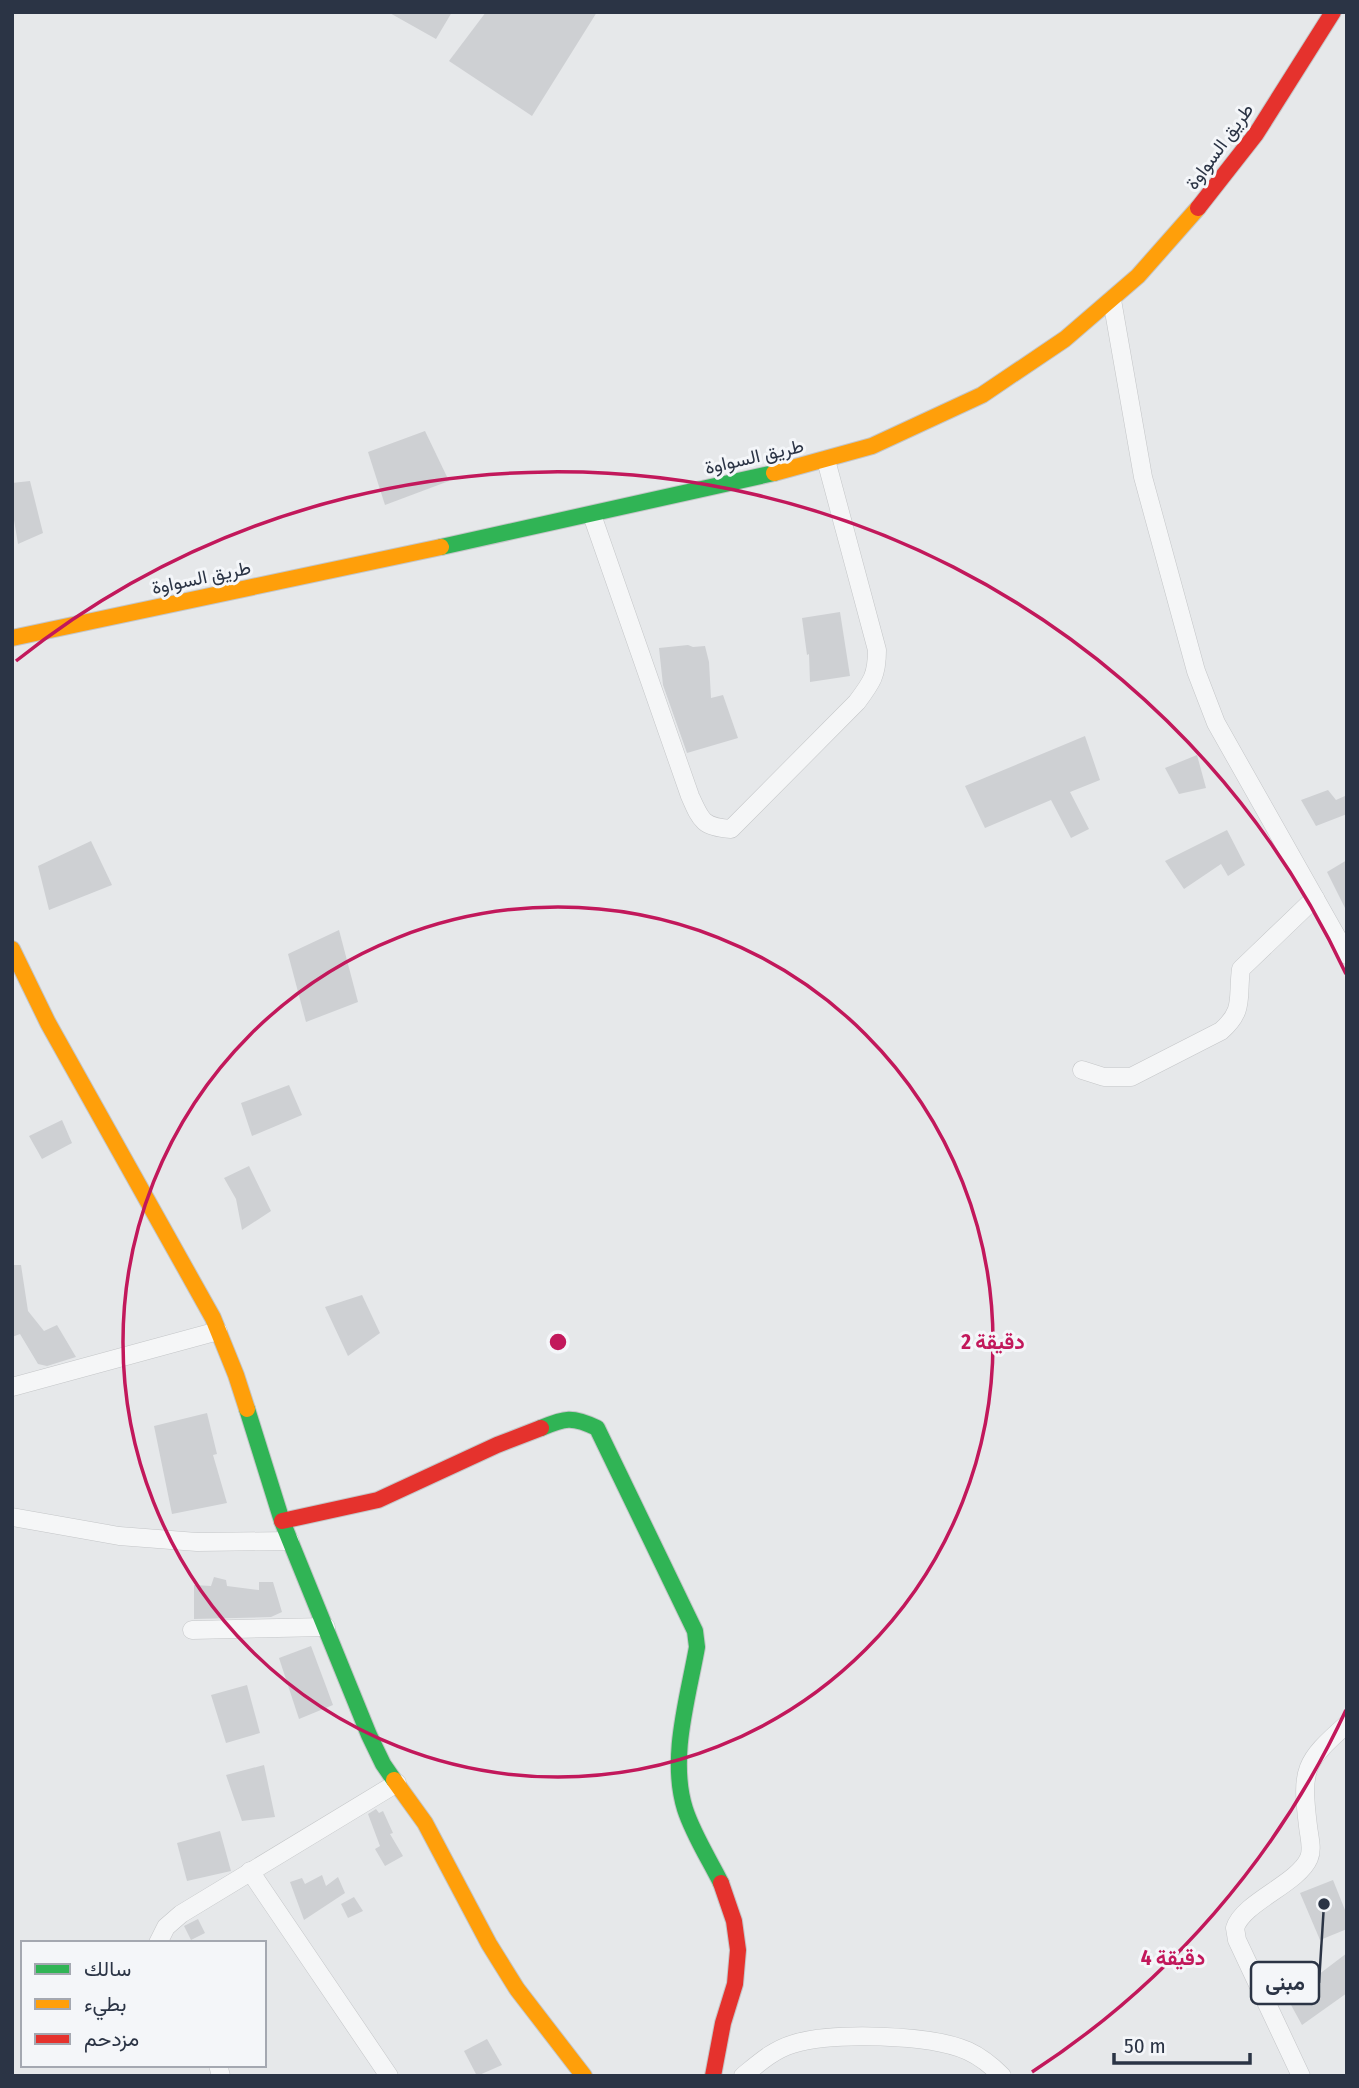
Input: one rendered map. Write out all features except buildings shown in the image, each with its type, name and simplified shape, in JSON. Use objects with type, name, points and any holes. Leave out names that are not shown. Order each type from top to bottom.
[{"type":"street","name":"طريق السواوة","points":[[12,639],[592,515],[826,460],[872,446],[982,395],[1066,339],[1138,276],[1218,186],[1256,134],[1333,12]]},
{"type":"street","points":[[1112,300],[1143,477],[1196,671],[1216,723],[1347,955]]},
{"type":"street","points":[[592,515],[690,796],[699,816],[712,828],[731,829],[857,702],[873,681],[877,667],[877,650],[826,460]]},
{"type":"street","points":[[1082,1070],[1104,1077],[1131,1077],[1221,1031],[1233,1021],[1239,1010],[1241,969],[1315,898]]},
{"type":"street","points":[[12,949],[48,1023],[179,1255],[218,1331],[236,1375],[282,1521],[383,1764],[425,1823],[489,1944],[517,1989],[583,2076]]},
{"type":"street","points":[[12,1387],[218,1331]]},
{"type":"street","points":[[282,1521],[378,1500],[557,1420],[565,1418],[582,1421],[597,1428],[695,1631],[696,1647],[678,1750],[682,1797],[686,1812],[724,1891],[734,1922],[738,1950],[735,1984],[723,2023],[713,2076]]},
{"type":"street","points":[[12,1517],[92,1532],[151,1538],[198,1542],[290,1541]]},
{"type":"street","points":[[192,1630],[326,1627]]},
{"type":"street","points":[[1301,2076],[1237,1940],[1236,1927],[1243,1916],[1297,1872],[1309,1858],[1304,1793],[1309,1764],[1315,1753],[1347,1724]]},
{"type":"street","points":[[159,1941],[166,1927],[181,1914],[397,1783]]},
{"type":"street","points":[[250,1871],[389,2076]]},
{"type":"street","points":[[743,2076],[767,2056],[793,2044],[854,2036],[941,2043],[967,2051],[991,2065],[1002,2076]]},
{"type":"traffic: fast","points":[[441,547],[774,473]]},
{"type":"traffic: fast","points":[[247,1409],[282,1521],[369,1735],[394,1780]]},
{"type":"traffic: fast","points":[[541,1428],[569,1420],[597,1428],[695,1631],[697,1647],[679,1749],[681,1789],[692,1828],[721,1883]]},
{"type":"traffic: slow","points":[[774,473],[872,446],[982,395],[1065,339],[1138,276],[1198,208]]},
{"type":"traffic: slow","points":[[12,638],[441,547]]},
{"type":"traffic: slow","points":[[12,949],[48,1023],[213,1318],[247,1409]]},
{"type":"traffic: slow","points":[[394,1780],[425,1823],[489,1944],[517,1989],[584,2076]]},
{"type":"traffic: jam","points":[[1198,208],[1256,134],[1333,12]]},
{"type":"traffic: jam","points":[[282,1521],[378,1500],[497,1445],[541,1428]]},
{"type":"traffic: jam","points":[[713,2076],[723,2023],[735,1984],[738,1950],[734,1921],[721,1883]]},
{"type":"place","name":"مبنى","points":[[1324,1904]]}]
